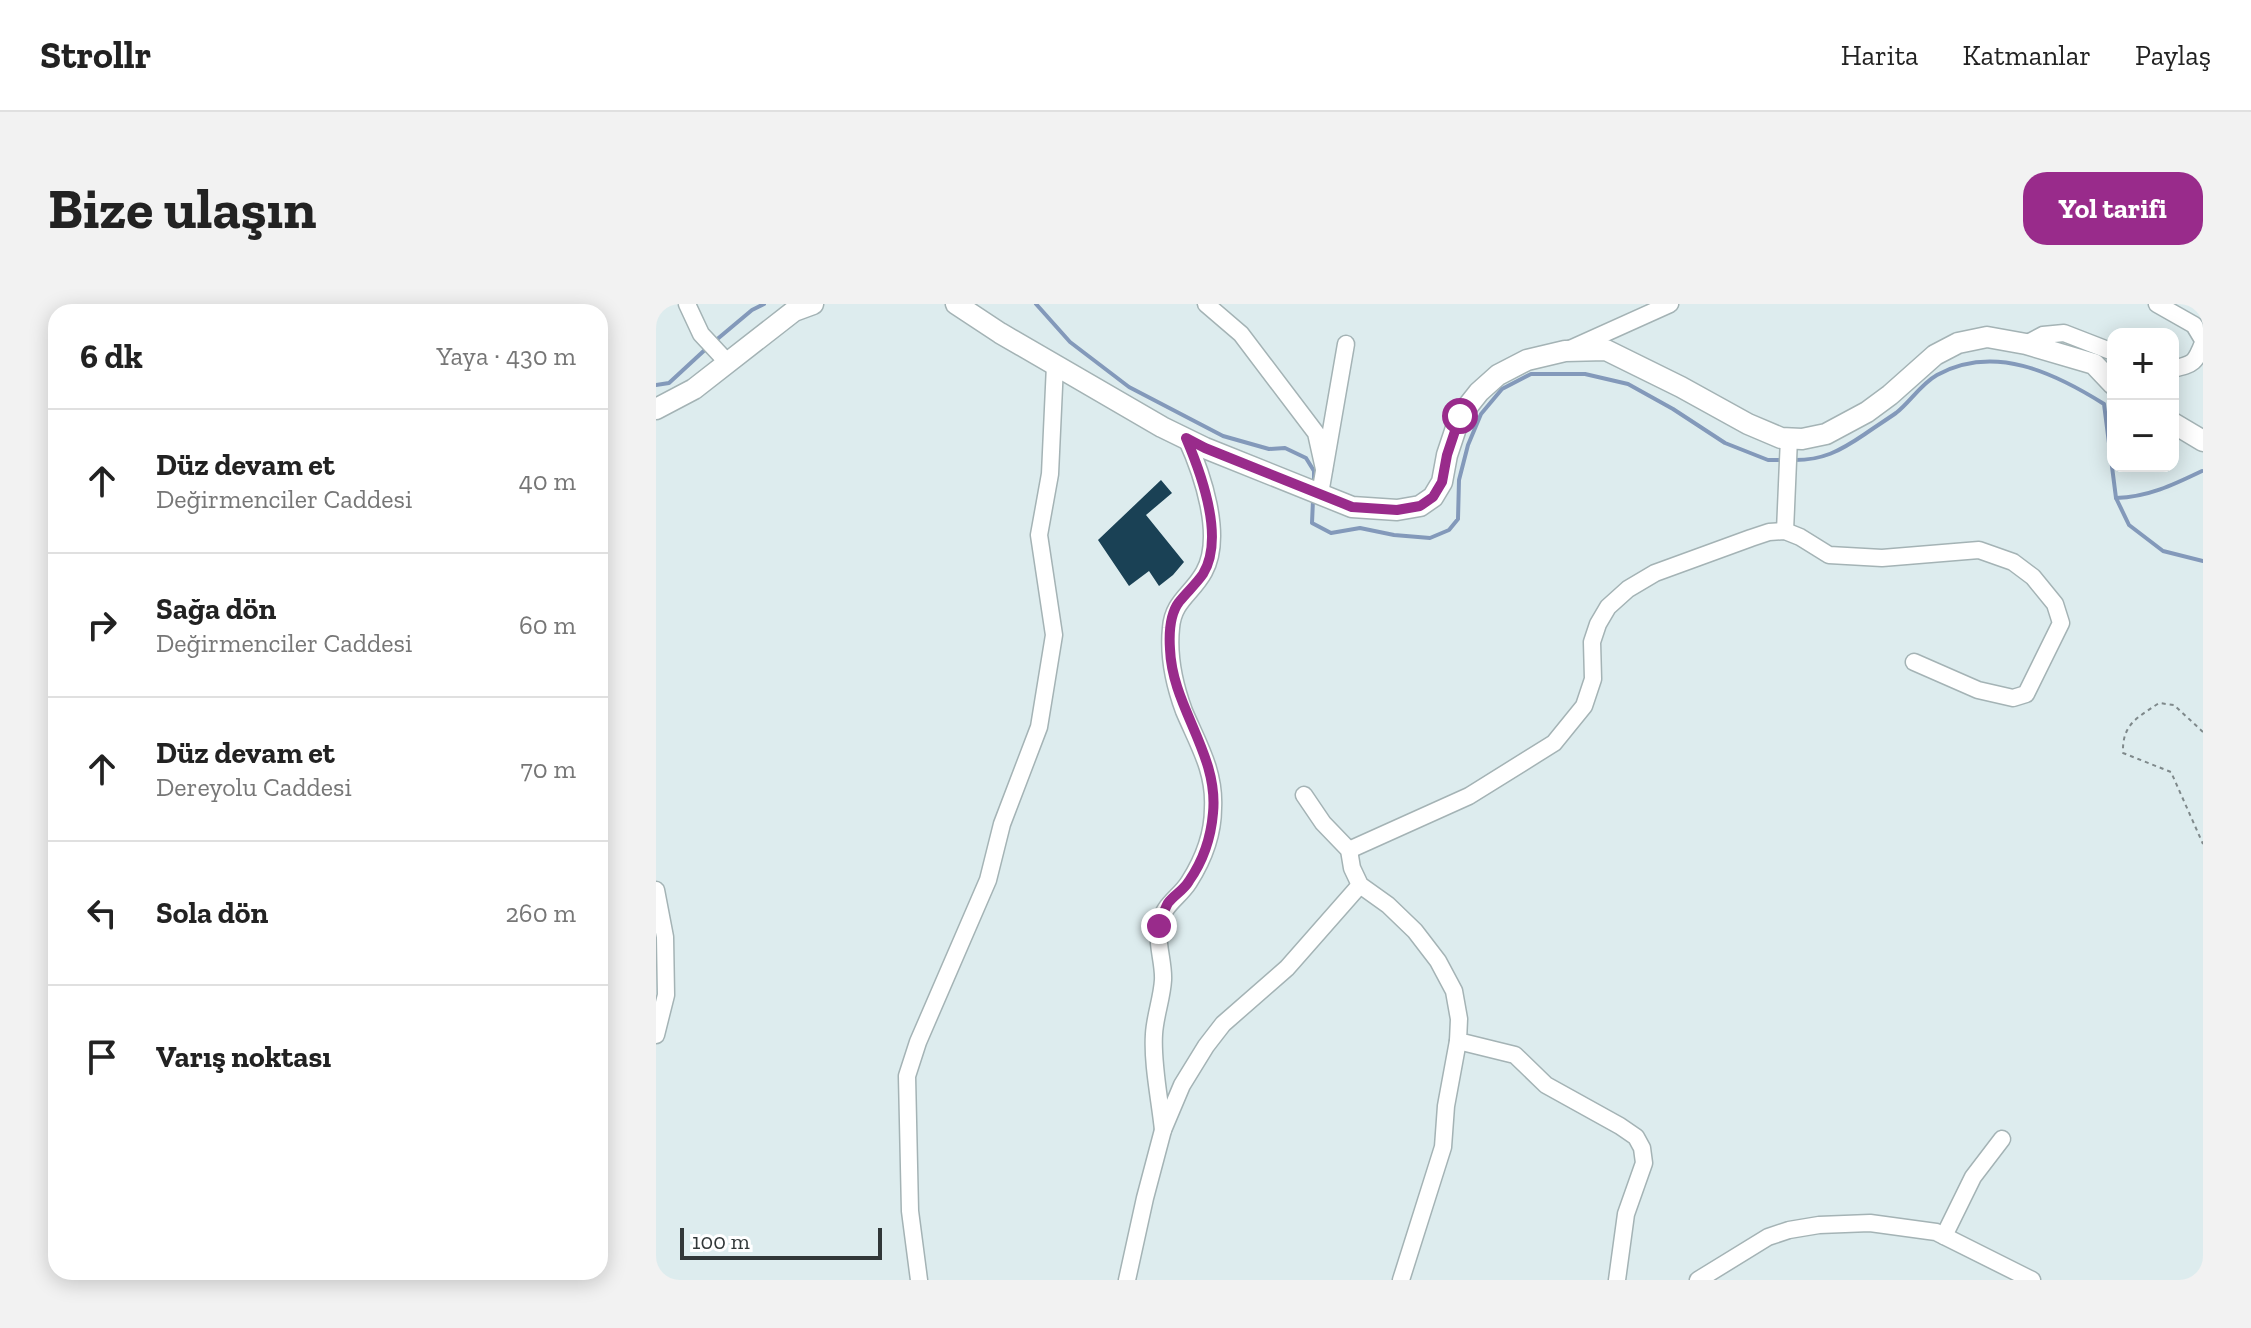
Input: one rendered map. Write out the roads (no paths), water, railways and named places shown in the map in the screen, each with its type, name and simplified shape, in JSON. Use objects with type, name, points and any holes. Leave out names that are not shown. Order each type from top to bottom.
[{"type":"main road","points":[[656,409],[694,389],[723,357],[794,311],[813,304]]},
{"type":"main road","points":[[956,304],[1055,365],[1205,448],[1352,507],[1397,510],[1420,506],[1433,497],[1442,482],[1460,416],[1479,392],[1498,375],[1527,360],[1565,351],[1606,350],[1781,438],[1788,445],[1845,425],[1890,395],[1935,355],[1958,343],[1987,337],[2026,344],[2094,364],[2107,378]]},
{"type":"main road","points":[[2179,427],[2203,441]]},
{"type":"street","points":[[687,304],[701,334],[723,357]]},
{"type":"street","points":[[1206,304],[1241,334],[1316,433],[1324,469]]},
{"type":"street","points":[[1565,351],[1670,304]]},
{"type":"street","points":[[2157,304],[2194,325],[2203,342],[2197,360],[2179,368]]},
{"type":"street","points":[[2026,344],[2043,335],[2064,333],[2107,350]]},
{"type":"street","points":[[1320,494],[1346,344]]},
{"type":"street","points":[[919,1280],[910,1211],[907,1076],[918,1042],[988,880],[1002,824],[1039,727],[1054,635],[1039,535],[1050,474],[1055,365]]},
{"type":"street","points":[[1163,1130],[1154,1035],[1163,980],[1159,926],[1169,902],[1188,885],[1209,840],[1214,790],[1210,771],[1173,676],[1170,648],[1171,625],[1177,604],[1205,571],[1210,551],[1211,524],[1205,495],[1199,467],[1186,438]]},
{"type":"street","points":[[1785,531],[1788,445]]},
{"type":"street","points":[[1349,850],[1469,796],[1554,743],[1584,706],[1593,679],[1592,642],[1598,624],[1608,607],[1628,589],[1655,573],[1769,532],[1785,531],[1829,555],[1882,558],[1979,550],[2013,562],[2033,577],[2055,604],[2061,623],[2026,694],[2013,698],[1978,690],[1914,662]]},
{"type":"street","points":[[1304,795],[1323,823],[1349,850],[1352,868],[1360,885],[1388,905],[1415,931],[1438,961],[1454,991],[1459,1019],[1458,1041],[1446,1106],[1443,1147],[1401,1280]]},
{"type":"street","points":[[1127,1280],[1163,1130],[1182,1085],[1223,1024],[1287,968],[1360,885]]},
{"type":"street","points":[[656,890],[665,937],[666,995],[656,1035]]},
{"type":"street","points":[[1458,1041],[1515,1055],[1546,1085],[1636,1137],[1642,1148],[1644,1163],[1626,1214],[1617,1280]]},
{"type":"street","points":[[1944,1236],[1973,1177],[2002,1139]]},
{"type":"street","points":[[1698,1280],[1768,1237],[1789,1230],[1870,1223],[1936,1232],[2032,1280]]},
{"type":"waterway","points":[[715,341],[752,310],[764,304]]},
{"type":"waterway","points":[[1036,304],[1070,342],[1129,387],[1223,436],[1269,449],[1285,448],[1306,458],[1314,471],[1314,483]]},
{"type":"waterway","points":[[656,385],[669,383],[708,347]]},
{"type":"waterway","points":[[1791,460],[1821,457],[1847,445],[1896,413],[1931,379],[1958,366],[1980,362],[2023,366],[2064,382],[2104,404],[2116,498],[2129,525],[2163,551],[2203,561]]},
{"type":"waterway","points":[[1313,500],[1312,523],[1331,533],[1360,528],[1430,538],[1449,530],[1458,519],[1459,480],[1468,445],[1481,414],[1502,389],[1531,374],[1585,374],[1628,384],[1725,443],[1768,460],[1783,460]]},
{"type":"waterway","points":[[2116,498],[2150,493],[2202,471]]}]
